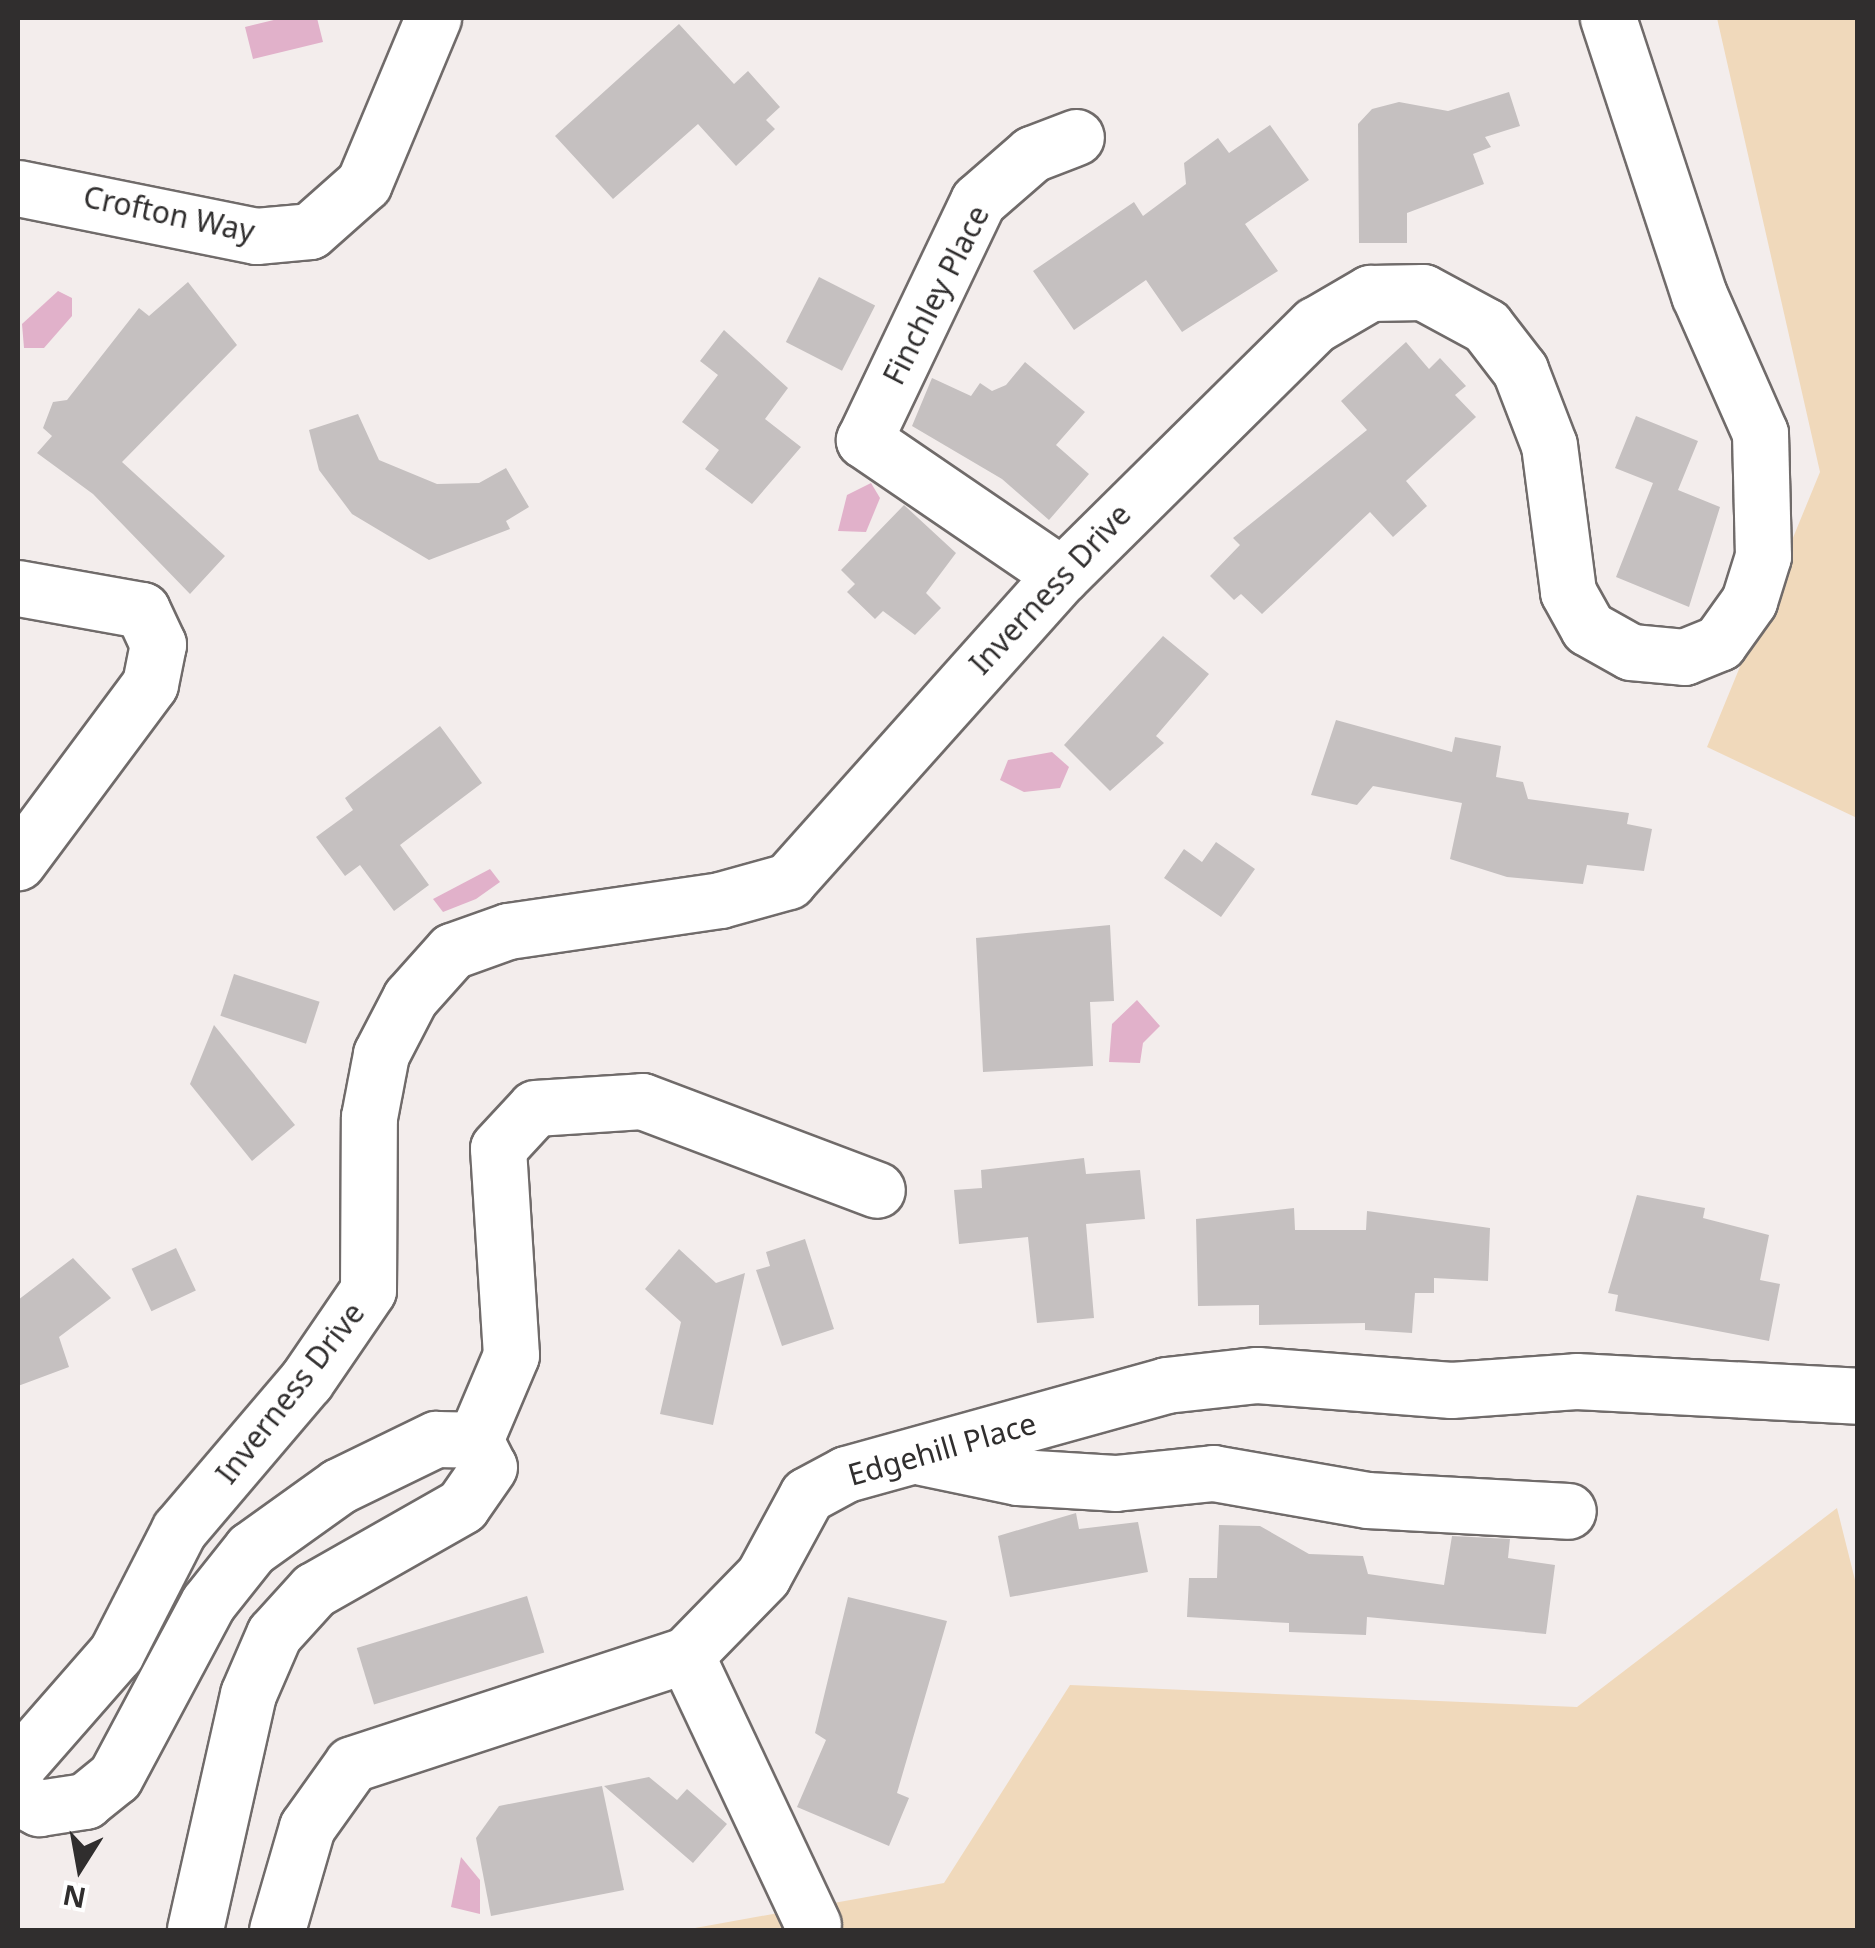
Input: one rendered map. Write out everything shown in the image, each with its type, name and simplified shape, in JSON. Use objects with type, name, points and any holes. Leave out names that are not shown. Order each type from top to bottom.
[{"type":"street","name":"Crofton Way","points":[[18,188],[106,198],[256,236],[310,230],[364,183],[433,18]]},
{"type":"street","name":"Inverness Drive","points":[[18,1764],[116,1653],[179,1530],[306,1381],[368,1290],[368,1117],[381,1054],[410,998],[452,951],[508,931],[720,900],[788,881],[1062,575],[1316,325],[1370,292],[1423,292],[1486,326],[1520,370],[1549,445],[1568,592],[1588,628],[1631,652],[1684,658],[1719,643],[1748,601],[1763,556],[1760,433],[1699,295],[1608,18]]},
{"type":"street","name":"Finchley Place","points":[[1062,575],[864,440],[978,202],[1032,154],[1076,136]]},
{"type":"street","points":[[18,588],[142,610],[158,644],[150,684],[18,862]]},
{"type":"street","points":[[475,1440],[511,1355],[498,1148],[535,1108],[642,1101],[877,1190]]},
{"type":"street","name":"Edgehill Place","points":[[277,1930],[307,1828],[352,1764],[686,1655],[763,1576],[808,1495],[912,1455],[1166,1386],[1257,1375],[1450,1390],[1576,1381],[1858,1396]]},
{"type":"street","points":[[18,1797],[38,1808],[85,1802],[116,1778],[208,1604],[251,1549],[339,1486],[436,1438],[475,1440]]},
{"type":"street","points":[[195,1930],[248,1694],[274,1634],[314,1590],[462,1506],[490,1467],[475,1440]]},
{"type":"street","points":[[912,1455],[1018,1478],[1115,1483],[1213,1472],[1367,1500],[1568,1511]]},
{"type":"street","points":[[686,1655],[813,1925]]},
{"type":"shaded area","points":[[282,18],[317,18],[323,42],[253,59],[245,27]]},
{"type":"shaded area","points":[[1717,18],[1857,18],[1857,818],[1707,747],[1820,472]]},
{"type":"shaded area","points":[[58,291],[72,298],[72,316],[44,348],[24,348],[22,324]]},
{"type":"shaded area","points":[[871,483],[880,498],[866,532],[838,531],[847,495]]},
{"type":"shaded area","points":[[1052,752],[1069,767],[1060,788],[1024,792],[1000,780],[1008,760]]},
{"type":"shaded area","points":[[490,869],[500,882],[476,899],[443,912],[433,899]]},
{"type":"shaded area","points":[[1137,1000],[1160,1026],[1143,1043],[1140,1063],[1109,1062],[1112,1024]]},
{"type":"shaded area","points":[[1837,1508],[1857,1588],[1857,1930],[684,1930],[944,1883],[1070,1685],[1577,1707]]},
{"type":"shaded area","points":[[461,1857],[480,1880],[480,1914],[451,1907]]},
{"type":"building","points":[[679,24],[734,84],[748,71],[780,107],[766,120],[775,129],[736,166],[698,124],[613,199],[555,136]]},
{"type":"building","points":[[1509,92],[1520,126],[1485,137],[1491,147],[1473,154],[1484,184],[1407,213],[1407,243],[1359,243],[1358,124],[1372,109],[1399,102],[1448,111]]},
{"type":"building","points":[[1270,125],[1309,180],[1245,224],[1278,271],[1182,332],[1146,280],[1074,330],[1033,271],[1134,202],[1143,216],[1186,184],[1184,163],[1218,138],[1229,153]]},
{"type":"building","points":[[819,277],[875,306],[842,371],[786,342]]},
{"type":"building","points":[[188,282],[237,345],[122,462],[225,556],[190,594],[93,494],[37,453],[52,436],[43,428],[53,402],[67,400],[139,308],[149,316]]},
{"type":"building","points":[[724,330],[788,388],[765,419],[801,447],[752,504],[705,469],[719,450],[682,422],[718,375],[700,361]]},
{"type":"building","points":[[1406,342],[1429,369],[1440,358],[1466,386],[1455,395],[1476,417],[1406,481],[1427,506],[1393,537],[1370,512],[1262,614],[1241,594],[1234,600],[1210,576],[1240,545],[1233,538],[1367,430],[1341,401]]},
{"type":"building","points":[[1025,362],[1085,412],[1056,445],[1089,474],[1049,520],[1002,479],[912,426],[932,378],[971,396],[980,383],[992,391],[1006,385]]},
{"type":"building","points":[[358,414],[379,460],[437,484],[479,483],[506,468],[529,507],[506,521],[510,529],[429,560],[352,514],[319,470],[309,430]]},
{"type":"building","points":[[1636,416],[1698,441],[1678,490],[1720,507],[1689,607],[1616,577],[1653,483],[1615,468]]},
{"type":"building","points":[[904,505],[956,553],[926,593],[941,608],[915,635],[883,611],[875,619],[847,592],[855,584],[841,570]]},
{"type":"building","points":[[1163,636],[1209,674],[1156,736],[1164,743],[1110,791],[1064,745]]},
{"type":"building","points":[[1336,720],[1452,752],[1455,737],[1501,746],[1496,777],[1523,782],[1528,799],[1629,813],[1627,824],[1652,829],[1644,871],[1587,865],[1583,884],[1507,877],[1450,859],[1462,803],[1373,786],[1357,805],[1311,795]]},
{"type":"building","points":[[440,726],[482,783],[400,845],[429,885],[394,911],[360,865],[345,876],[316,837],[353,810],[345,798]]},
{"type":"building","points":[[1216,842],[1255,869],[1221,917],[1164,878],[1184,849],[1202,862]]},
{"type":"building","points":[[1110,925],[1114,1001],[1090,1002],[1093,1066],[983,1072],[976,938]]},
{"type":"building","points":[[234,974],[320,1002],[306,1044],[220,1016]]},
{"type":"building","points":[[214,1025],[295,1125],[252,1161],[190,1084]]},
{"type":"building","points":[[1084,1158],[1086,1174],[1140,1170],[1145,1219],[1086,1224],[1094,1318],[1037,1323],[1028,1237],[959,1244],[954,1190],[982,1188],[981,1170]]},
{"type":"building","points":[[1637,1195],[1705,1208],[1703,1218],[1769,1235],[1760,1280],[1780,1284],[1769,1341],[1615,1311],[1618,1295],[1608,1293]]},
{"type":"building","points":[[1294,1208],[1295,1230],[1366,1230],[1367,1211],[1490,1228],[1488,1281],[1434,1278],[1434,1293],[1415,1293],[1412,1333],[1365,1330],[1365,1323],[1259,1325],[1259,1305],[1198,1306],[1196,1219]]},
{"type":"building","points":[[805,1239],[834,1329],[782,1346],[756,1270],[770,1266],[766,1252]]},
{"type":"building","points":[[176,1248],[196,1291],[151,1311],[132,1269]]},
{"type":"building","points":[[679,1249],[716,1283],[745,1273],[713,1425],[660,1414],[681,1322],[645,1289]]},
{"type":"building","points":[[73,1258],[111,1298],[59,1337],[69,1367],[18,1386],[18,1300]]},
{"type":"building","points":[[1076,1513],[1079,1529],[1138,1522],[1148,1572],[1010,1597],[998,1536]]},
{"type":"building","points":[[1219,1525],[1260,1526],[1309,1554],[1363,1556],[1368,1574],[1444,1585],[1452,1536],[1510,1539],[1508,1558],[1555,1565],[1546,1634],[1367,1617],[1366,1635],[1289,1632],[1289,1623],[1187,1617],[1189,1578],[1217,1578]]},
{"type":"building","points":[[527,1596],[544,1652],[374,1704],[357,1648]]},
{"type":"building","points":[[848,1597],[947,1621],[897,1793],[909,1798],[889,1846],[797,1807],[826,1740],[815,1733]]},
{"type":"building","points":[[649,1777],[677,1800],[687,1789],[727,1824],[693,1863],[604,1786]]},
{"type":"building","points":[[602,1786],[624,1890],[491,1916],[476,1838],[499,1806]]}]
